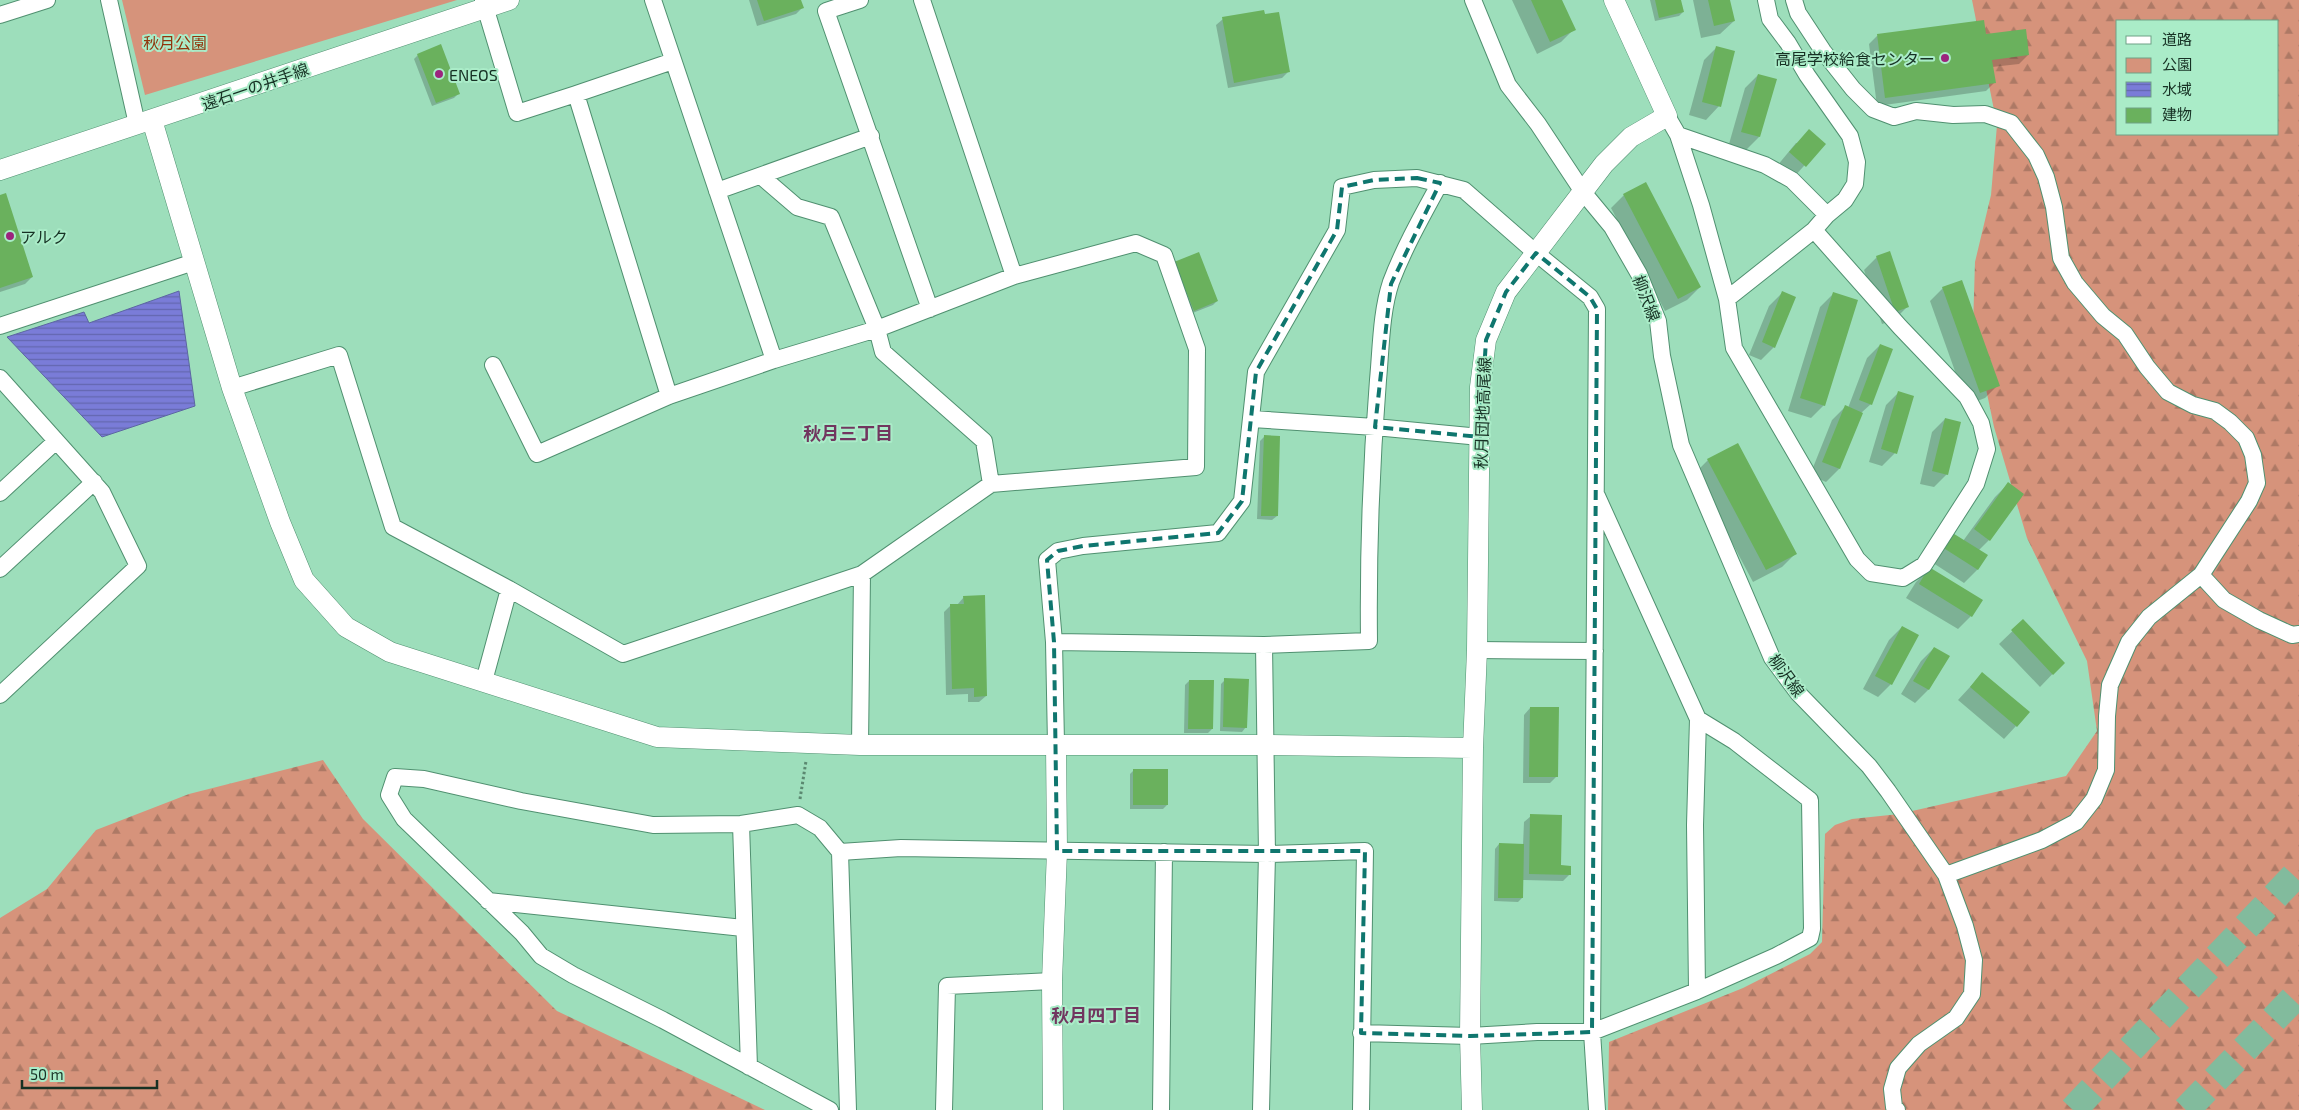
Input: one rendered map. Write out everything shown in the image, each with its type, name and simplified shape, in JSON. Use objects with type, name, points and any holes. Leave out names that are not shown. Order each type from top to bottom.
[{"type":"street","points":[[0,15],[47,0]]},
{"type":"street","points":[[109,0],[144,122],[194,262],[232,388],[280,522],[304,580],[346,627],[390,652],[657,737],[860,745],[1264,745],[1473,748]]},
{"type":"street","name":"遠石一の井手線","points":[[0,170],[484,4],[509,0]]},
{"type":"street","points":[[653,0],[774,360]]},
{"type":"street","points":[[860,0],[826,11],[930,309]]},
{"type":"street","points":[[922,0],[1014,276]]},
{"type":"street","name":"柳沢線","points":[[1473,0],[1508,85],[1538,124],[1583,192],[1612,227],[1639,274],[1658,321],[1662,356],[1681,445],[1772,658],[1798,693],[1869,766],[1946,876],[1965,926],[1974,960],[1972,994],[1956,1018],[1919,1044],[1898,1068],[1892,1089],[1894,1107],[1897,1110]]},
{"type":"street","points":[[1614,0],[1678,136],[1701,205],[1727,298],[1734,348],[1857,559],[1871,573],[1886,577],[1903,578],[1924,565],[1976,484],[1987,450],[1982,423],[1967,397],[1900,327],[1814,230]]},
{"type":"street","points":[[1727,298],[1814,230],[1827,215],[1845,200],[1855,184],[1857,162],[1850,136],[1770,19],[1766,0]]},
{"type":"street","points":[[1794,0],[1798,13],[1823,50],[1853,89],[1873,109],[1894,117],[1916,111],[1953,115],[1985,114],[2010,123],[2036,155],[2046,177],[2054,207],[2061,258],[2075,283],[2103,316],[2126,334],[2147,367],[2168,392],[2193,405],[2215,411],[2246,438],[2253,455],[2257,483],[2248,501],[2201,575],[2149,617],[2129,642],[2110,685],[2107,716],[2106,770],[2094,799],[2076,822],[2042,840],[1946,876]]},
{"type":"street","points":[[484,4],[517,113],[673,61]]},
{"type":"street","points":[[576,94],[669,396]]},
{"type":"street","name":"秋月団地高尾線","points":[[1472,1110],[1470,1036],[1473,748],[1477,650],[1480,387],[1486,340],[1506,292],[1604,164],[1631,137],[1667,116]]},
{"type":"street","points":[[717,190],[870,136]]},
{"type":"street","points":[[1678,136],[1765,165],[1786,176],[1827,215]]},
{"type":"street","points":[[761,176],[797,207],[831,217],[877,329],[883,352],[984,441],[991,484]]},
{"type":"street","points":[[1053,1110],[1052,981],[1057,851],[1054,642],[1048,560],[1058,551],[1083,546],[1218,533],[1242,501],[1256,372],[1337,230],[1342,187],[1374,180],[1416,178],[1464,190],[1536,253],[1590,296],[1597,308],[1592,1032],[1597,1110]]},
{"type":"street","points":[[1054,642],[1264,645],[1369,641],[1368,573],[1374,427],[1383,325],[1391,284],[1413,232],[1440,184]]},
{"type":"street","points":[[232,388],[339,355],[393,527],[509,589],[623,654],[862,574],[991,484],[1196,467],[1197,349],[1164,255],[1136,244],[1014,276],[877,329],[774,360],[669,396],[538,454],[493,365]]},
{"type":"street","points":[[0,326],[194,262]]},
{"type":"street","points":[[0,378],[102,492],[138,566],[0,695]]},
{"type":"street","points":[[1252,419],[1374,427],[1480,437]]},
{"type":"street","points":[[0,493],[56,442]]},
{"type":"street","points":[[0,570],[94,482]]},
{"type":"street","points":[[1595,492],[1698,718],[1695,825],[1697,991]]},
{"type":"street","points":[[860,745],[862,574]]},
{"type":"street","points":[[2201,575],[2224,600],[2259,620],[2292,635],[2299,634]]},
{"type":"street","points":[[484,681],[509,589]]},
{"type":"street","points":[[1261,1110],[1267,854],[1264,645]]},
{"type":"street","points":[[1477,650],[1595,651]]},
{"type":"street","points":[[1361,1033],[1470,1036],[1537,1032],[1592,1032],[1697,991],[1785,952],[1810,938],[1812,929],[1810,800],[1734,741],[1698,718]]},
{"type":"street","points":[[830,1110],[573,975],[542,956],[404,819],[389,795],[395,777],[424,779],[521,801],[652,825],[741,824],[798,815],[820,828],[840,852],[848,1110]]},
{"type":"street","points":[[741,824],[749,1067]]},
{"type":"street","points":[[840,852],[901,848],[1267,854],[1365,851],[1361,1110]]},
{"type":"street","points":[[1161,1110],[1164,852]]},
{"type":"street","points":[[488,901],[744,928]]},
{"type":"street","points":[[944,1110],[946,986],[1052,981]]},
{"type":"path","points":[[798,815],[809,744]]},
{"type":"highlighted area","points":[[1417,178],[1440,183],[1391,284],[1375,427],[1480,437],[1486,340],[1506,292],[1536,253],[1590,297],[1597,309],[1592,1032],[1470,1036],[1361,1033],[1365,851],[1057,851],[1054,642],[1047,560],[1058,551],[1083,546],[1218,533],[1242,501],[1256,372],[1337,230],[1342,187],[1374,180]]},
{"type":"green space","name":"秋月公園","points":[[122,0],[457,0],[145,95]]},
{"type":"green space","points":[[1972,0],[2299,0],[2299,1110],[1608,1110],[1609,1042],[1743,988],[1810,954],[1822,942],[1825,834],[1835,825],[1852,819],[1899,814],[2066,776],[2097,731],[2087,661],[2027,538],[1994,427],[1973,327],[1975,262],[1991,195],[1997,125]]},
{"type":"green space","points":[[323,760],[363,819],[557,1011],[765,1110],[0,1110],[0,918],[47,889],[96,830],[189,794]]},
{"type":"water","points":[[179,291],[195,406],[102,437],[7,337],[84,312],[89,323]]},
{"type":"building","points":[[757,0],[801,0],[804,8],[764,21]]},
{"type":"building","points":[[1531,0],[1562,0],[1576,30],[1550,42]]},
{"type":"building","points":[[1655,0],[1681,0],[1684,12],[1659,18]]},
{"type":"building","points":[[1708,0],[1730,0],[1735,21],[1714,26]]},
{"type":"building","points":[[1264,10],[1265,14],[1279,12],[1290,72],[1234,83],[1222,17]]},
{"type":"building","name":"高尾学校給食センター","points":[[1984,20],[1986,34],[2026,29],[2029,55],[1992,60],[1996,83],[1885,98],[1877,34]]},
{"type":"building","name":"ENEOS","points":[[441,44],[460,94],[436,103],[417,54]]},
{"type":"building","points":[[1716,46],[1735,51],[1721,107],[1702,102]]},
{"type":"building","points":[[1758,74],[1777,79],[1760,137],[1741,132]]},
{"type":"building","points":[[1809,129],[1826,144],[1806,167],[1789,152]]},
{"type":"building","points":[[1646,182],[1701,287],[1678,299],[1623,194]]},
{"type":"building","name":"アルク","points":[[6,193],[33,277],[0,288],[0,195]]},
{"type":"building","points":[[1890,251],[1909,307],[1895,312],[1876,256]]},
{"type":"building","points":[[1199,252],[1218,301],[1194,311],[1174,262]]},
{"type":"building","points":[[1962,280],[2000,386],[1980,393],[1942,287]]},
{"type":"building","points":[[1782,291],[1796,297],[1775,348],[1762,342]]},
{"type":"building","points":[[1833,292],[1858,300],[1825,406],[1800,398]]},
{"type":"building","points":[[1880,344],[1893,349],[1872,405],[1859,400]]},
{"type":"building","points":[[1898,391],[1914,396],[1897,454],[1881,449]]},
{"type":"building","points":[[1845,405],[1863,413],[1840,469],[1822,462]]},
{"type":"building","points":[[1945,418],[1961,422],[1948,475],[1932,471]]},
{"type":"building","points":[[1264,435],[1280,436],[1278,516],[1261,516]]},
{"type":"building","points":[[1738,443],[1797,554],[1766,570],[1707,459]]},
{"type":"building","points":[[2008,482],[2024,494],[1990,541],[1974,529]]},
{"type":"building","points":[[1951,532],[1988,555],[1978,570],[1942,547]]},
{"type":"building","points":[[1929,567],[1983,600],[1972,617],[1919,584]]},
{"type":"building","points":[[985,595],[987,696],[974,697],[974,688],[952,689],[950,604],[964,604],[963,596]]},
{"type":"building","points":[[2023,619],[2065,663],[2053,675],[2011,630]]},
{"type":"building","points":[[1902,626],[1919,635],[1892,685],[1875,676]]},
{"type":"building","points":[[1934,647],[1950,656],[1929,690],[1913,681]]},
{"type":"building","points":[[1982,672],[2030,712],[2017,727],[1970,687]]},
{"type":"building","points":[[1224,678],[1249,679],[1247,728],[1223,727]]},
{"type":"building","points":[[1189,680],[1214,680],[1213,729],[1188,729]]},
{"type":"building","points":[[1530,707],[1559,707],[1558,777],[1529,777]]},
{"type":"building","points":[[1133,769],[1168,769],[1168,805],[1133,805]]},
{"type":"building","points":[[1530,814],[1562,815],[1561,865],[1571,866],[1571,875],[1529,874]]},
{"type":"building","points":[[1499,843],[1524,844],[1523,898],[1498,898]]},
{"type":"tunnel","points":[[2073,1110],[2299,871]]},
{"type":"tunnel","points":[[2186,1110],[2299,993]]},
{"type":"place","name":"高尾学校給食センター","points":[[1945,58]]},
{"type":"place","name":"ENEOS","points":[[439,74]]},
{"type":"place","name":"アルク","points":[[10,236]]},
{"type":"district","name":"秋月三丁目","points":[[848,433]]},
{"type":"district","name":"秋月四丁目","points":[[1096,1015]]}]
